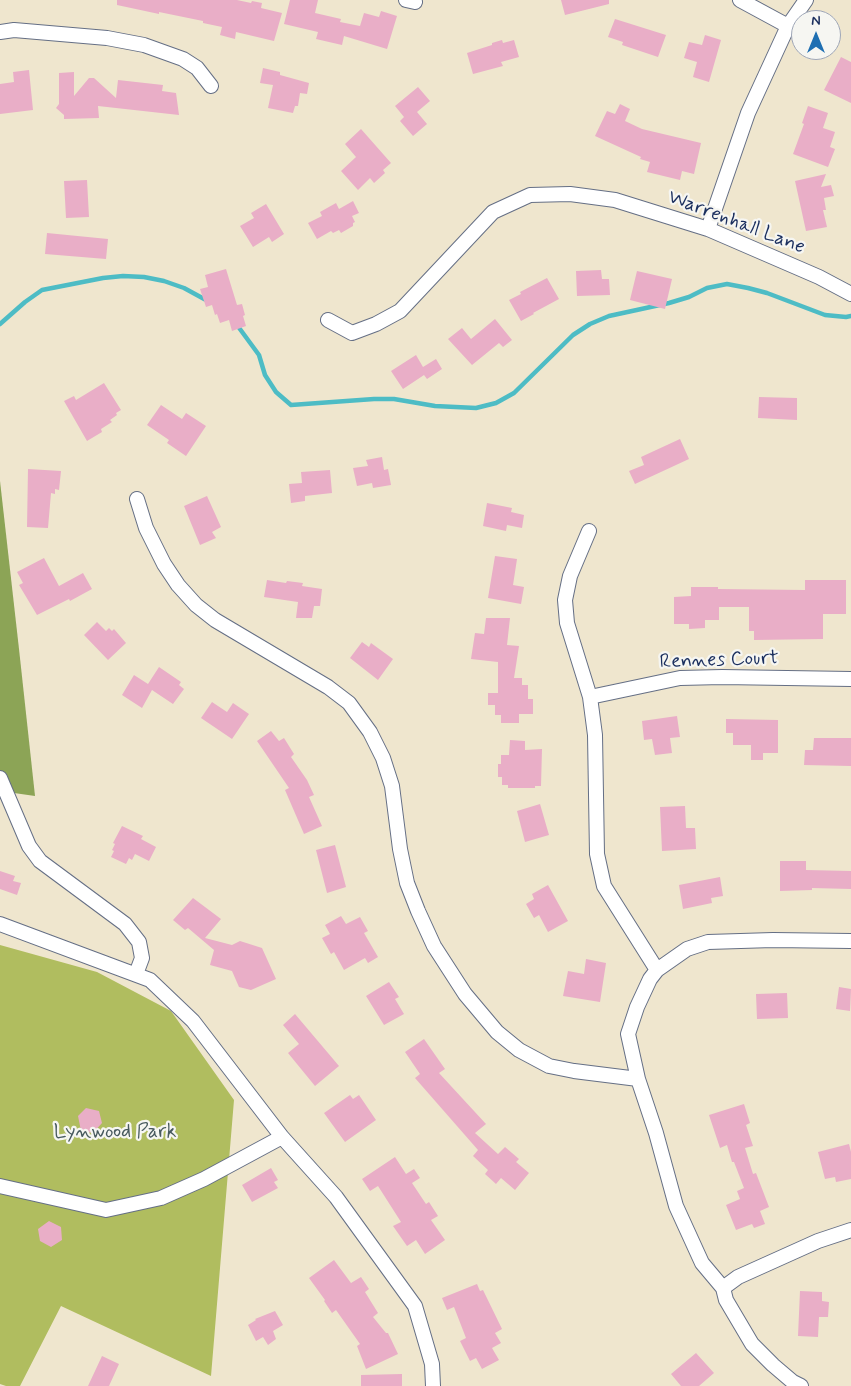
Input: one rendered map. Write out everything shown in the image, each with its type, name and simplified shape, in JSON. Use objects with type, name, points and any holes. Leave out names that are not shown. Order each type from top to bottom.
[{"type":"street","points":[[740,0],[788,26]]},
{"type":"street","points":[[708,229],[748,113],[788,26],[806,0]]},
{"type":"street","points":[[0,32],[14,30],[98,38],[144,45],[183,59],[197,68],[211,86]]},
{"type":"street","name":"Warrenhall Lane","points":[[328,320],[352,333],[376,324],[400,311],[493,212],[530,195],[570,194],[615,200],[708,229],[819,276],[851,294]]},
{"type":"street","points":[[137,499],[146,528],[164,564],[178,585],[196,605],[215,620],[328,687],[349,704],[370,732],[383,758],[392,786],[400,849],[407,883],[418,911],[440,954],[465,994],[497,1032],[519,1050],[549,1066],[574,1072],[638,1079]]},
{"type":"street","points":[[589,531],[570,576],[565,600],[567,624],[590,697],[595,735],[597,854],[604,886],[657,970]]},
{"type":"street","name":"Rennes Court","points":[[590,697],[680,678],[851,679]]},
{"type":"street","points":[[0,778],[29,846],[40,860],[125,924],[139,942],[142,958],[136,974]]},
{"type":"street","points":[[0,924],[150,980],[193,1021],[282,1137],[336,1197],[416,1306],[432,1364],[433,1386]]},
{"type":"street","points":[[801,1386],[772,1365],[752,1344],[726,1300],[723,1288],[702,1264],[676,1206],[656,1133],[638,1079],[628,1034],[637,1007],[650,979],[657,970],[687,948],[708,942],[773,940],[851,941]]},
{"type":"street","points":[[0,1186],[106,1210],[161,1198],[204,1179],[282,1137]]},
{"type":"street","points":[[723,1288],[738,1277],[818,1241],[851,1230]]},
{"type":"green space","points":[[0,481],[19,649],[35,796],[0,791]]},
{"type":"green space","name":"Lynwood Park","points":[[0,945],[97,972],[171,1011],[234,1100],[211,1376],[61,1306],[20,1386],[0,1384]]},
{"type":"building","points":[[117,0],[237,0],[251,3],[252,1],[262,3],[261,8],[282,13],[274,41],[236,32],[235,39],[220,35],[222,27],[203,23],[203,21],[117,5]]},
{"type":"building","points":[[290,0],[318,0],[315,13],[341,19],[340,22],[360,26],[364,13],[379,17],[381,11],[397,16],[387,49],[344,36],[342,45],[316,39],[318,32],[284,24]]},
{"type":"building","points":[[561,0],[609,0],[609,4],[565,15]]},
{"type":"building","points":[[615,19],[666,35],[658,57],[622,45],[623,42],[608,37]]},
{"type":"building","points":[[705,35],[721,40],[709,82],[693,77],[697,62],[684,58],[689,42],[702,45]]},
{"type":"building","points":[[502,40],[503,43],[514,40],[519,57],[501,62],[503,66],[473,74],[467,53]]},
{"type":"building","points":[[841,57],[851,62],[851,103],[824,90]]},
{"type":"building","points":[[263,68],[309,83],[307,94],[300,93],[298,106],[295,106],[293,113],[268,108],[273,85],[260,83]]},
{"type":"building","points":[[29,70],[33,110],[0,114],[0,84],[14,82],[13,72]]},
{"type":"building","points":[[74,72],[74,96],[89,78],[94,78],[116,98],[118,80],[163,85],[162,91],[176,93],[179,115],[98,106],[99,118],[64,119],[64,115],[56,108],[59,104],[59,73]]},
{"type":"building","points":[[418,87],[430,101],[417,112],[427,124],[413,136],[400,121],[404,117],[395,106]]},
{"type":"building","points":[[620,104],[630,109],[625,121],[642,129],[701,143],[694,174],[682,171],[680,180],[647,172],[650,162],[640,159],[641,157],[595,136],[607,111],[615,114]]},
{"type":"building","points":[[808,106],[828,113],[823,128],[835,132],[830,147],[835,149],[828,167],[793,154],[804,124],[802,123]]},
{"type":"building","points":[[361,129],[391,163],[383,170],[385,173],[374,183],[370,178],[358,190],[341,171],[356,157],[345,144]]},
{"type":"building","points":[[826,174],[821,187],[831,185],[834,196],[824,198],[826,210],[823,210],[827,227],[806,231],[795,181]]},
{"type":"building","points":[[87,180],[89,217],[66,218],[64,181]]},
{"type":"building","points":[[353,201],[359,213],[352,216],[355,222],[353,226],[341,233],[339,230],[333,233],[331,231],[317,239],[308,223],[322,216],[320,212],[336,203],[339,209]]},
{"type":"building","points":[[266,204],[284,234],[272,242],[269,237],[253,247],[240,226],[254,218],[251,213]]},
{"type":"building","points":[[47,233],[108,239],[106,259],[45,254]]},
{"type":"building","points":[[226,269],[237,305],[242,304],[245,315],[243,316],[246,326],[232,331],[229,320],[220,323],[212,305],[206,307],[200,289],[208,287],[205,275]]},
{"type":"building","points":[[601,270],[602,279],[609,279],[610,295],[577,296],[576,271]]},
{"type":"building","points":[[637,271],[672,279],[665,309],[630,300]]},
{"type":"building","points":[[547,278],[559,299],[521,321],[509,300]]},
{"type":"building","points":[[495,319],[512,340],[503,347],[499,343],[472,365],[448,339],[462,328],[471,339]]},
{"type":"building","points":[[416,355],[423,367],[436,359],[442,369],[427,379],[424,375],[403,389],[391,371]]},
{"type":"building","points":[[104,383],[121,410],[110,420],[112,422],[101,429],[102,432],[87,441],[64,401],[74,396],[76,400]]},
{"type":"building","points":[[759,397],[797,398],[797,420],[758,418]]},
{"type":"building","points":[[161,405],[182,419],[186,413],[206,426],[186,456],[167,443],[169,440],[147,425]]},
{"type":"building","points":[[680,439],[689,459],[635,484],[629,471],[644,465],[641,457]]},
{"type":"building","points":[[382,457],[384,470],[388,469],[391,485],[373,488],[372,483],[357,486],[353,468],[368,466],[366,460]]},
{"type":"building","points":[[28,469],[61,471],[59,490],[55,489],[55,494],[51,493],[48,528],[27,527]]},
{"type":"building","points":[[330,470],[332,493],[305,496],[305,501],[291,503],[289,484],[302,483],[301,472]]},
{"type":"building","points":[[207,496],[221,527],[212,532],[216,538],[200,545],[184,506]]},
{"type":"building","points":[[487,503],[512,508],[511,512],[524,515],[522,528],[507,525],[506,531],[483,526]]},
{"type":"building","points":[[495,556],[517,559],[513,585],[524,587],[521,604],[488,598]]},
{"type":"building","points":[[44,558],[59,586],[83,573],[92,589],[37,615],[19,585],[23,583],[17,572]]},
{"type":"building","points":[[267,580],[303,583],[302,586],[322,589],[320,606],[314,606],[312,618],[296,618],[298,602],[264,597]]},
{"type":"building","points":[[805,580],[846,580],[846,614],[823,614],[823,639],[754,640],[754,631],[749,631],[749,607],[719,607],[719,620],[705,620],[705,628],[689,629],[689,624],[674,624],[674,597],[691,596],[691,587],[805,590]]},
{"type":"building","points":[[486,618],[510,618],[507,645],[519,646],[514,678],[522,678],[522,685],[528,685],[528,699],[533,699],[533,714],[519,714],[519,723],[501,723],[501,715],[495,715],[495,705],[488,705],[488,693],[498,693],[498,662],[471,659],[475,633],[484,634]]},
{"type":"building","points":[[97,622],[106,631],[109,628],[112,631],[114,629],[126,643],[108,660],[84,635]]},
{"type":"building","points":[[362,642],[369,647],[371,643],[393,659],[378,680],[350,658]]},
{"type":"building","points":[[159,667],[181,682],[179,685],[184,689],[173,704],[152,690],[142,708],[122,695],[134,675],[148,684]]},
{"type":"building","points":[[212,702],[227,712],[233,703],[249,714],[232,739],[201,718]]},
{"type":"building","points":[[677,716],[680,737],[670,738],[672,753],[655,755],[652,739],[644,740],[642,721]]},
{"type":"building","points":[[726,719],[778,720],[778,753],[763,753],[763,760],[751,760],[751,745],[733,745],[733,733],[726,733]]},
{"type":"building","points":[[271,731],[279,741],[284,738],[294,754],[291,757],[307,780],[314,795],[309,797],[322,826],[304,834],[285,790],[289,788],[257,741]]},
{"type":"building","points":[[814,738],[851,738],[851,766],[804,765],[805,750],[813,750]]},
{"type":"building","points":[[510,740],[525,741],[525,750],[542,749],[541,786],[535,786],[535,788],[508,788],[508,785],[502,785],[502,777],[498,777],[498,764],[501,764],[501,755],[509,755]]},
{"type":"building","points":[[540,804],[549,835],[525,842],[517,811]]},
{"type":"building","points":[[685,806],[686,828],[695,828],[696,849],[662,851],[660,807]]},
{"type":"building","points":[[122,826],[143,836],[141,839],[156,847],[149,861],[135,854],[132,860],[129,858],[126,864],[111,857],[115,844],[113,843]]},
{"type":"building","points":[[335,845],[346,887],[327,893],[316,850]]},
{"type":"building","points":[[780,861],[806,861],[806,870],[851,871],[851,889],[812,888],[812,890],[780,891]]},
{"type":"building","points":[[0,871],[15,876],[13,881],[21,883],[17,895],[0,889]]},
{"type":"building","points":[[720,877],[723,896],[711,898],[712,903],[683,909],[679,885]]},
{"type":"building","points":[[548,885],[568,921],[548,932],[539,915],[534,918],[526,904],[534,899],[532,894]]},
{"type":"building","points":[[193,898],[221,919],[205,938],[232,945],[240,941],[262,948],[276,979],[251,990],[239,987],[232,971],[210,965],[214,950],[188,928],[185,930],[173,920]]},
{"type":"building","points":[[341,916],[346,924],[360,917],[368,931],[364,933],[378,957],[368,963],[365,958],[344,970],[334,952],[331,954],[322,938],[330,934],[325,925]]},
{"type":"building","points":[[586,959],[606,963],[600,1002],[563,996],[568,971],[584,974]]},
{"type":"building","points":[[389,982],[399,997],[395,999],[404,1014],[384,1025],[366,996]]},
{"type":"building","points":[[839,987],[851,989],[850,1011],[836,1009]]},
{"type":"building","points":[[787,993],[788,1018],[757,1019],[756,994]]},
{"type":"building","points":[[295,1014],[339,1066],[315,1086],[288,1053],[299,1044],[283,1025]]},
{"type":"building","points":[[424,1039],[445,1069],[439,1073],[486,1124],[475,1133],[498,1154],[505,1147],[519,1159],[516,1162],[529,1173],[515,1190],[501,1178],[496,1184],[485,1174],[488,1170],[473,1156],[478,1150],[415,1078],[420,1074],[405,1052]]},
{"type":"building","points":[[350,1095],[353,1099],[359,1095],[376,1120],[345,1142],[324,1113]]},
{"type":"building","points":[[744,1104],[750,1123],[746,1125],[753,1146],[745,1148],[753,1174],[756,1173],[769,1207],[760,1211],[765,1224],[754,1228],[752,1224],[736,1230],[726,1205],[740,1199],[737,1191],[744,1188],[734,1162],[732,1162],[727,1145],[720,1148],[709,1115]]},
{"type":"building","points":[[86,1108],[99,1111],[102,1123],[93,1133],[81,1131],[78,1116]]},
{"type":"building","points":[[849,1144],[851,1152],[851,1179],[836,1182],[835,1177],[825,1179],[818,1152]]},
{"type":"building","points":[[395,1157],[406,1174],[414,1169],[420,1178],[412,1183],[426,1204],[429,1202],[438,1216],[431,1220],[445,1240],[425,1254],[416,1240],[407,1246],[393,1226],[401,1222],[378,1186],[370,1191],[362,1179]]},
{"type":"building","points":[[271,1168],[278,1180],[274,1182],[278,1188],[252,1202],[242,1185]]},
{"type":"building","points":[[49,1221],[61,1227],[62,1240],[51,1247],[40,1241],[38,1229]]},
{"type":"building","points":[[334,1260],[351,1283],[361,1277],[369,1289],[365,1292],[378,1313],[373,1317],[388,1333],[398,1354],[366,1369],[357,1346],[360,1344],[336,1310],[332,1313],[309,1278]]},
{"type":"building","points":[[477,1284],[480,1291],[483,1290],[502,1329],[495,1333],[501,1343],[492,1348],[499,1360],[482,1369],[476,1358],[470,1361],[460,1341],[466,1338],[454,1307],[447,1310],[442,1298]]},
{"type":"building","points":[[800,1291],[822,1292],[822,1301],[829,1302],[828,1317],[819,1317],[818,1337],[798,1336]]},
{"type":"building","points":[[275,1311],[283,1325],[273,1331],[276,1339],[268,1345],[263,1337],[256,1341],[248,1325],[255,1319]]},
{"type":"building","points":[[696,1353],[714,1373],[699,1386],[681,1386],[671,1374]]},
{"type":"building","points":[[102,1356],[119,1364],[109,1386],[88,1386]]},
{"type":"building","points":[[402,1374],[402,1386],[361,1386],[361,1375]]},
{"type":"waterway","points":[[0,324],[42,290],[103,278],[123,276],[144,277],[164,281],[184,288],[206,300]]},
{"type":"waterway","points":[[237,325],[259,355],[265,375],[276,392],[291,405],[394,399],[435,406],[476,408],[496,403],[514,393],[573,335],[590,324],[609,316],[689,297],[707,288],[727,284],[748,288],[767,293],[825,315],[851,316]]}]
